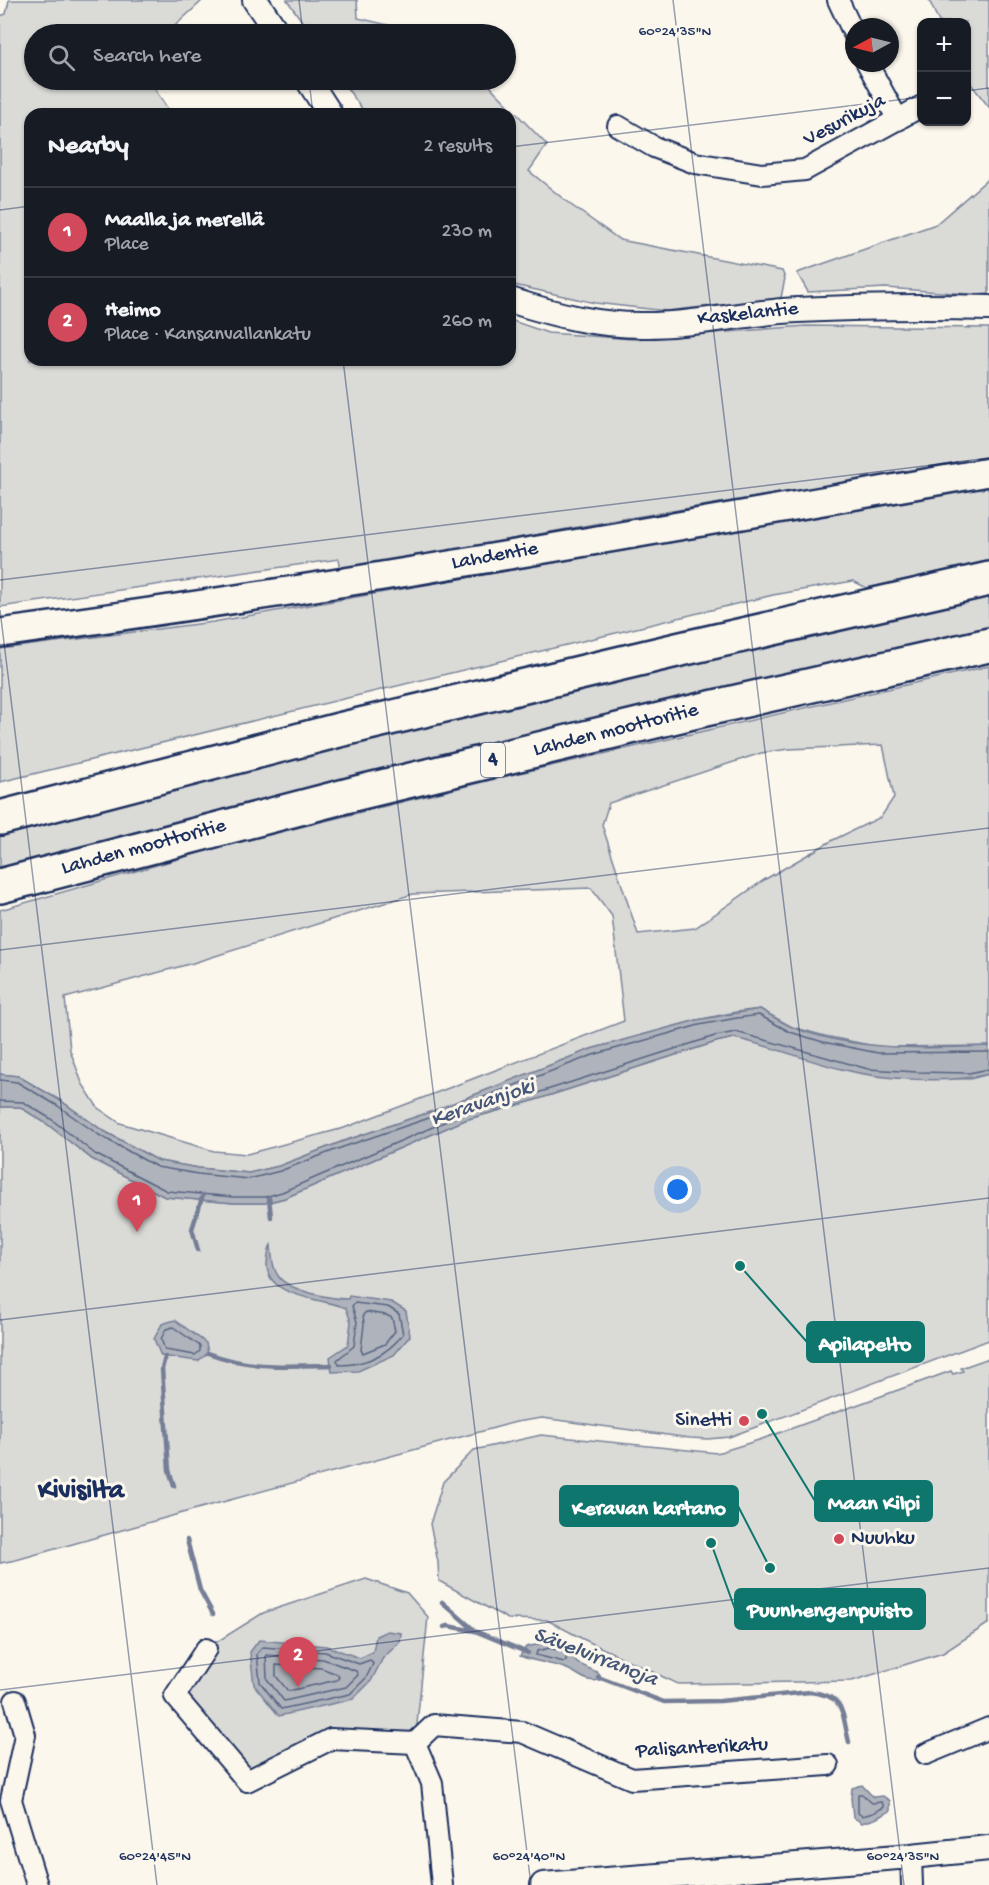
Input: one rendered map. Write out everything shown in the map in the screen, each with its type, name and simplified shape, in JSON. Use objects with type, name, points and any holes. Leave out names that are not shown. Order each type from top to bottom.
[{"type":"highway","points":[[0,818],[350,727],[989,579]]},
{"type":"highway","name":"Lahden moottoritie","points":[[0,886],[380,788],[697,711],[989,645]]},
{"type":"main road","name":"Lahdentie","points":[[0,633],[150,613],[410,572],[989,472]]},
{"type":"street","points":[[255,0],[271,24]]},
{"type":"street","points":[[838,0],[846,18]]},
{"type":"street","points":[[872,72],[898,120]]},
{"type":"street","points":[[314,90],[326,108]]},
{"type":"street","name":"Vesurikuja","points":[[618,126],[654,147],[695,163],[762,174],[805,170],[917,108]]},
{"type":"street","name":"Kaskelantie","points":[[516,302],[556,315],[611,324],[649,326],[796,310],[935,306],[989,308]]},
{"type":"street","points":[[206,1649],[175,1696],[248,1781],[331,1739],[415,1743],[432,1783],[442,1885]]},
{"type":"street","points":[[15,1701],[25,1735],[11,1800],[37,1885]]},
{"type":"street","name":"Palisanterikatu","points":[[415,1743],[434,1725],[522,1732],[632,1779],[828,1765]]},
{"type":"street","points":[[926,1754],[989,1728]]},
{"type":"street","points":[[543,1885],[911,1857],[989,1848]]},
{"type":"street","points":[[911,1857],[912,1885]]},
{"type":"shaded area","points":[[9,0],[203,0],[177,24],[24,24],[24,90],[155,90],[167,108],[24,108],[24,366],[516,366],[516,322],[548,333],[633,339],[806,326],[989,328],[989,459],[611,521],[341,570],[339,559],[0,607],[0,16],[6,14]]},
{"type":"shaded area","points":[[287,0],[357,0],[358,18],[384,24],[304,24]]},
{"type":"shaded area","points":[[929,0],[989,0],[989,107],[971,84],[971,18],[937,18]]},
{"type":"shaded area","points":[[348,90],[494,90],[511,108],[362,108]]},
{"type":"shaded area","points":[[516,113],[547,145],[529,171],[620,240],[782,271],[785,278],[781,298],[667,311],[595,303],[516,285]]},
{"type":"shaded area","points":[[989,178],[989,294],[886,288],[808,292],[797,273],[936,224]]},
{"type":"shaded area","points":[[989,487],[989,561],[867,588],[853,581],[773,595],[0,782],[0,649],[213,622]]},
{"type":"shaded area","points":[[989,591],[989,634],[0,873],[0,832],[321,747]]},
{"type":"shaded area","points":[[989,666],[989,1046],[879,1047],[792,1027],[760,1009],[736,1012],[697,1020],[591,1049],[433,1111],[279,1166],[249,1173],[159,1161],[102,1130],[61,1101],[18,1076],[0,1074],[0,910],[216,848],[515,774]],"holes":[[[883,745],[894,797],[881,817],[833,840],[764,880],[695,928],[638,934],[602,825],[609,803],[761,753],[789,749]],[[591,888],[612,916],[624,1021],[344,1128],[247,1154],[214,1151],[120,1123],[98,1108],[82,1083],[70,1050],[65,998],[193,963],[413,894]]]},
{"type":"shaded area","points":[[734,1038],[917,1078],[970,1079],[989,1074],[989,1340],[729,1437],[690,1438],[542,1418],[516,1422],[0,1563],[0,1107],[20,1107],[47,1124],[92,1159],[165,1197],[234,1203],[265,1203],[285,1198],[465,1120]]},
{"type":"shaded area","points":[[989,1358],[989,1623],[943,1653],[852,1681],[678,1684],[547,1620],[508,1619],[439,1581],[438,1562],[430,1524],[443,1482],[474,1450],[541,1435],[717,1453],[951,1371],[953,1374],[963,1371],[961,1368]]},
{"type":"shaded area","points":[[366,1579],[407,1593],[428,1617],[415,1743],[331,1739],[247,1781],[175,1696],[210,1646],[263,1613]]},
{"type":"water","name":"Keravanjoki","points":[[760,1009],[792,1027],[840,1041],[914,1048],[989,1046],[989,1074],[935,1080],[876,1076],[841,1069],[734,1038],[465,1120],[285,1198],[265,1203],[234,1203],[165,1197],[92,1159],[47,1124],[20,1107],[0,1107],[0,1074],[18,1076],[61,1101],[102,1130],[159,1161],[249,1173],[279,1166],[433,1111],[591,1049],[697,1020]]},
{"type":"water","points":[[271,1245],[275,1270],[284,1282],[301,1290],[332,1298],[348,1299],[349,1296],[391,1302],[406,1311],[410,1336],[394,1355],[358,1371],[332,1372],[330,1357],[348,1345],[351,1322],[346,1308],[297,1295],[275,1283],[269,1275],[267,1263]]},
{"type":"water","points":[[175,1320],[206,1343],[208,1353],[198,1361],[161,1356],[154,1339],[162,1324]]},
{"type":"water","points":[[387,1631],[401,1633],[400,1642],[383,1658],[371,1681],[353,1699],[279,1716],[254,1685],[250,1652],[259,1640],[326,1646],[360,1658],[373,1652],[376,1636]]},
{"type":"water","points":[[550,1642],[564,1646],[577,1663],[597,1672],[603,1679],[588,1680],[561,1667],[520,1656],[526,1647]]},
{"type":"water","points":[[862,1785],[873,1797],[883,1796],[890,1801],[890,1811],[862,1823],[853,1817],[852,1788]]},
{"type":"waterway","points":[[198,1250],[192,1229],[203,1195]]},
{"type":"waterway","points":[[269,1198],[271,1217]]},
{"type":"waterway","points":[[208,1353],[254,1364],[331,1365]]},
{"type":"waterway","points":[[165,1357],[162,1369],[169,1470],[174,1486]]},
{"type":"waterway","points":[[187,1540],[200,1590],[213,1614]]},
{"type":"waterway","points":[[442,1602],[473,1629]]},
{"type":"waterway","name":"Sävelvirranoja","points":[[444,1627],[475,1631],[528,1653]]},
{"type":"waterway","name":"Sävelvirranoja","points":[[598,1677],[664,1702],[720,1701],[810,1692],[822,1694],[836,1701],[840,1707],[849,1742]]},
{"type":"place","name":"Maalla ja merellä","points":[[137,1232]]},
{"type":"place","name":"Apilapelto","points":[[740,1266]]},
{"type":"place","name":"Maan Kilpi","points":[[762,1414]]},
{"type":"place","name":"Sinetti","points":[[744,1421]]},
{"type":"place","name":"Nuuhku","points":[[839,1539]]},
{"type":"place","name":"Puunhengenpuisto","points":[[711,1543]]},
{"type":"place","name":"Keravan kartano","points":[[770,1568]]},
{"type":"place","name":"Heimo","points":[[298,1687]]},
{"type":"district","name":"Kivisilta","points":[[81,1492]]}]
